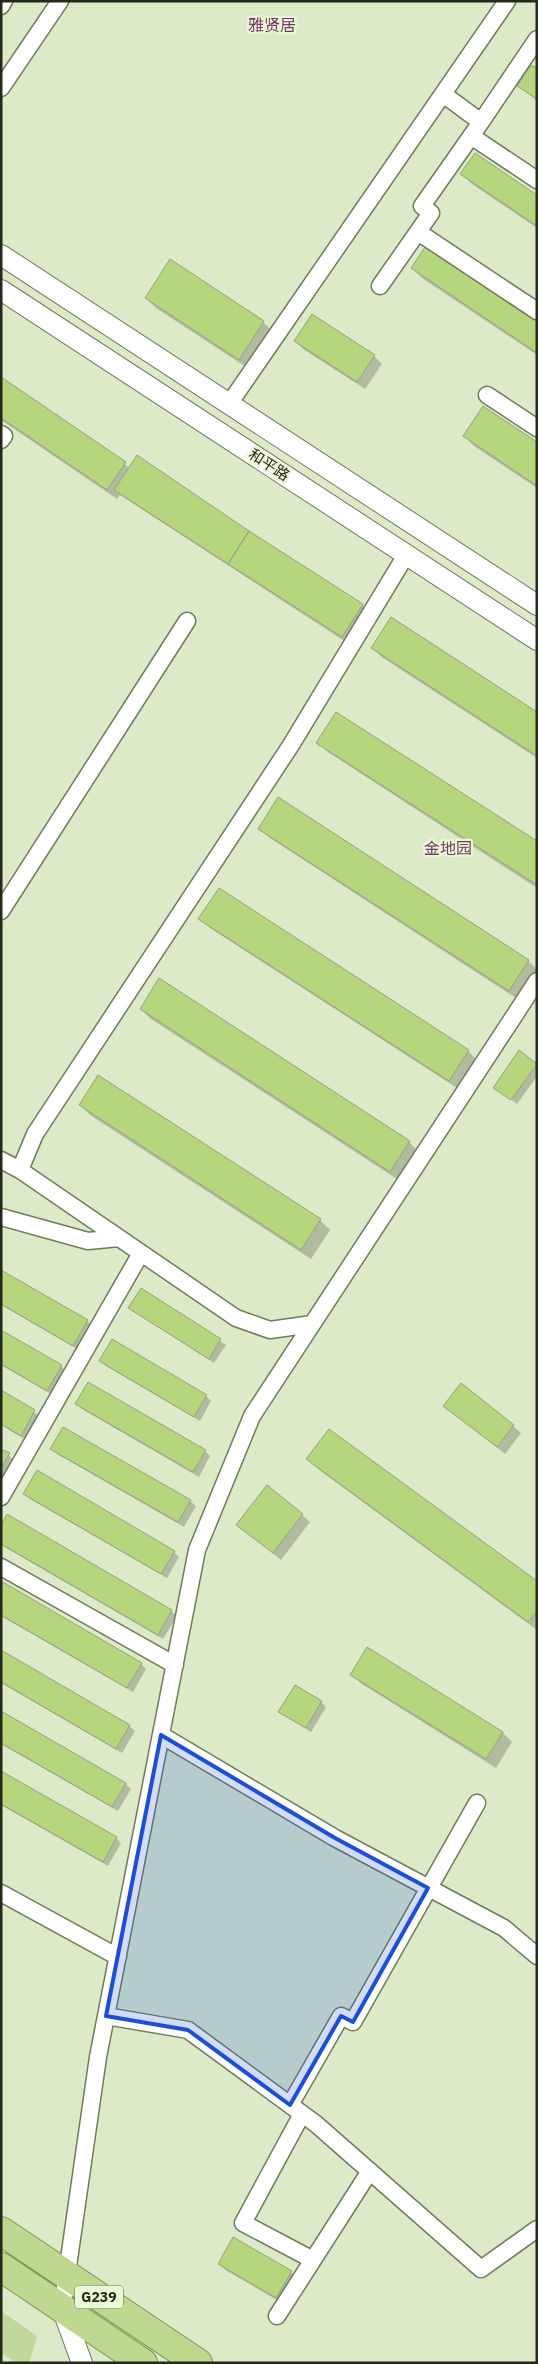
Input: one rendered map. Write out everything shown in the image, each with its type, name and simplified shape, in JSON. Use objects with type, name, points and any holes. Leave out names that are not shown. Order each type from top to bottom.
[{"type":"highway","name":"G239","points":[[1,2231],[198,2363]]},
{"type":"highway","name":"G239","points":[[1,2267],[143,2363]]},
{"type":"street","points":[[1,6],[4,1]]},
{"type":"street","points":[[2,84],[60,1]]},
{"type":"street","points":[[229,404],[507,1]]},
{"type":"street","points":[[380,286],[431,213],[422,206],[535,47]]},
{"type":"street","points":[[442,94],[481,122]]},
{"type":"street","points":[[471,136],[537,180]]},
{"type":"street","points":[[418,232],[537,311]]},
{"type":"street","name":"和平路","points":[[1,255],[537,605]]},
{"type":"street","name":"和平路","points":[[1,290],[537,640]]},
{"type":"street","points":[[487,395],[537,428]]},
{"type":"street","points":[[1,434],[4,436],[1,440]]},
{"type":"street","points":[[20,1170],[35,1134],[291,746],[406,555]]},
{"type":"street","points":[[1,911],[187,621]]},
{"type":"street","points":[[82,2363],[62,2308],[98,2057],[198,1550],[252,1416],[537,981]]},
{"type":"street","points":[[1,1160],[20,1170],[236,1318],[270,1330],[312,1324]]},
{"type":"street","points":[[1,1216],[88,1241],[119,1238]]},
{"type":"street","points":[[1,1497],[141,1253]]},
{"type":"street","points":[[1,1567],[175,1666]]},
{"type":"street","points":[[161,1735],[335,1838],[504,1928],[537,1956]]},
{"type":"street","points":[[313,2260],[243,2223],[341,2016],[353,2022],[476,1803]]},
{"type":"street","points":[[1,1893],[118,1957]]},
{"type":"street","points":[[106,2016],[188,2030],[296,2110],[370,2172],[481,2270],[537,2229]]},
{"type":"street","points":[[277,2316],[370,2172]]},
{"type":"highlighted area","points":[[161,1735],[335,1838],[428,1888],[353,2022],[341,2016],[290,2105],[188,2030],[106,2016]]},
{"type":"green space","points":[[1,2311],[37,2336],[29,2363],[17,2363],[1,2353]]},
{"type":"building","points":[[531,65],[537,68],[537,99],[517,86]]},
{"type":"building","points":[[475,153],[537,195],[537,226],[460,174]]},
{"type":"building","points":[[425,247],[537,322],[537,353],[411,268]]},
{"type":"building","points":[[170,259],[264,321],[239,360],[145,298]]},
{"type":"building","points":[[312,314],[375,355],[357,382],[294,341]]},
{"type":"building","points":[[1,377],[126,462],[107,490],[1,418]]},
{"type":"building","points":[[483,406],[537,442],[537,486],[463,436]]},
{"type":"building","points":[[137,455],[249,531],[228,564],[114,490]]},
{"type":"building","points":[[249,531],[363,604],[342,637],[228,564]]},
{"type":"building","points":[[391,617],[537,712],[537,756],[371,648]]},
{"type":"building","points":[[336,712],[537,841],[537,885],[316,743]]},
{"type":"building","points":[[278,797],[529,960],[509,991],[258,829]]},
{"type":"building","points":[[219,888],[469,1050],[449,1081],[198,919]]},
{"type":"building","points":[[159,978],[410,1141],[390,1172],[140,1009]]},
{"type":"building","points":[[519,1050],[537,1064],[511,1100],[493,1088]]},
{"type":"building","points":[[98,1075],[321,1219],[301,1250],[79,1105]]},
{"type":"building","points":[[1,1270],[88,1320],[73,1346],[1,1304]]},
{"type":"building","points":[[141,1288],[221,1339],[209,1359],[128,1308]]},
{"type":"building","points":[[1,1330],[62,1365],[47,1391],[1,1364]]},
{"type":"building","points":[[112,1339],[207,1395],[194,1417],[99,1361]]},
{"type":"building","points":[[88,1382],[206,1450],[193,1472],[75,1404]]},
{"type":"building","points":[[461,1383],[514,1425],[497,1447],[443,1406]]},
{"type":"building","points":[[1,1390],[35,1410],[21,1436],[1,1424]]},
{"type":"building","points":[[63,1427],[191,1500],[178,1522],[50,1449]]},
{"type":"building","points":[[329,1429],[537,1581],[537,1611],[528,1622],[306,1459]]},
{"type":"building","points":[[1,1449],[10,1453],[1,1468]]},
{"type":"building","points":[[37,1470],[175,1551],[161,1574],[23,1494]]},
{"type":"building","points":[[267,1485],[303,1514],[273,1553],[236,1525]]},
{"type":"building","points":[[7,1514],[172,1610],[158,1635],[1,1544],[1,1525]]},
{"type":"building","points":[[1,1581],[142,1663],[127,1688],[1,1615]]},
{"type":"building","points":[[367,1647],[503,1732],[486,1759],[350,1675]]},
{"type":"building","points":[[1,1650],[130,1725],[116,1749],[1,1682]]},
{"type":"building","points":[[295,1685],[322,1701],[306,1728],[278,1712]]},
{"type":"building","points":[[1,1711],[126,1783],[112,1807],[1,1743]]},
{"type":"building","points":[[1,1771],[117,1837],[103,1862],[1,1804]]},
{"type":"building","points":[[233,2237],[292,2271],[276,2298],[218,2264]]},
{"type":"district","name":"雅贤居","points":[[272,25]]},
{"type":"district","name":"金地园","points":[[448,848]]}]
